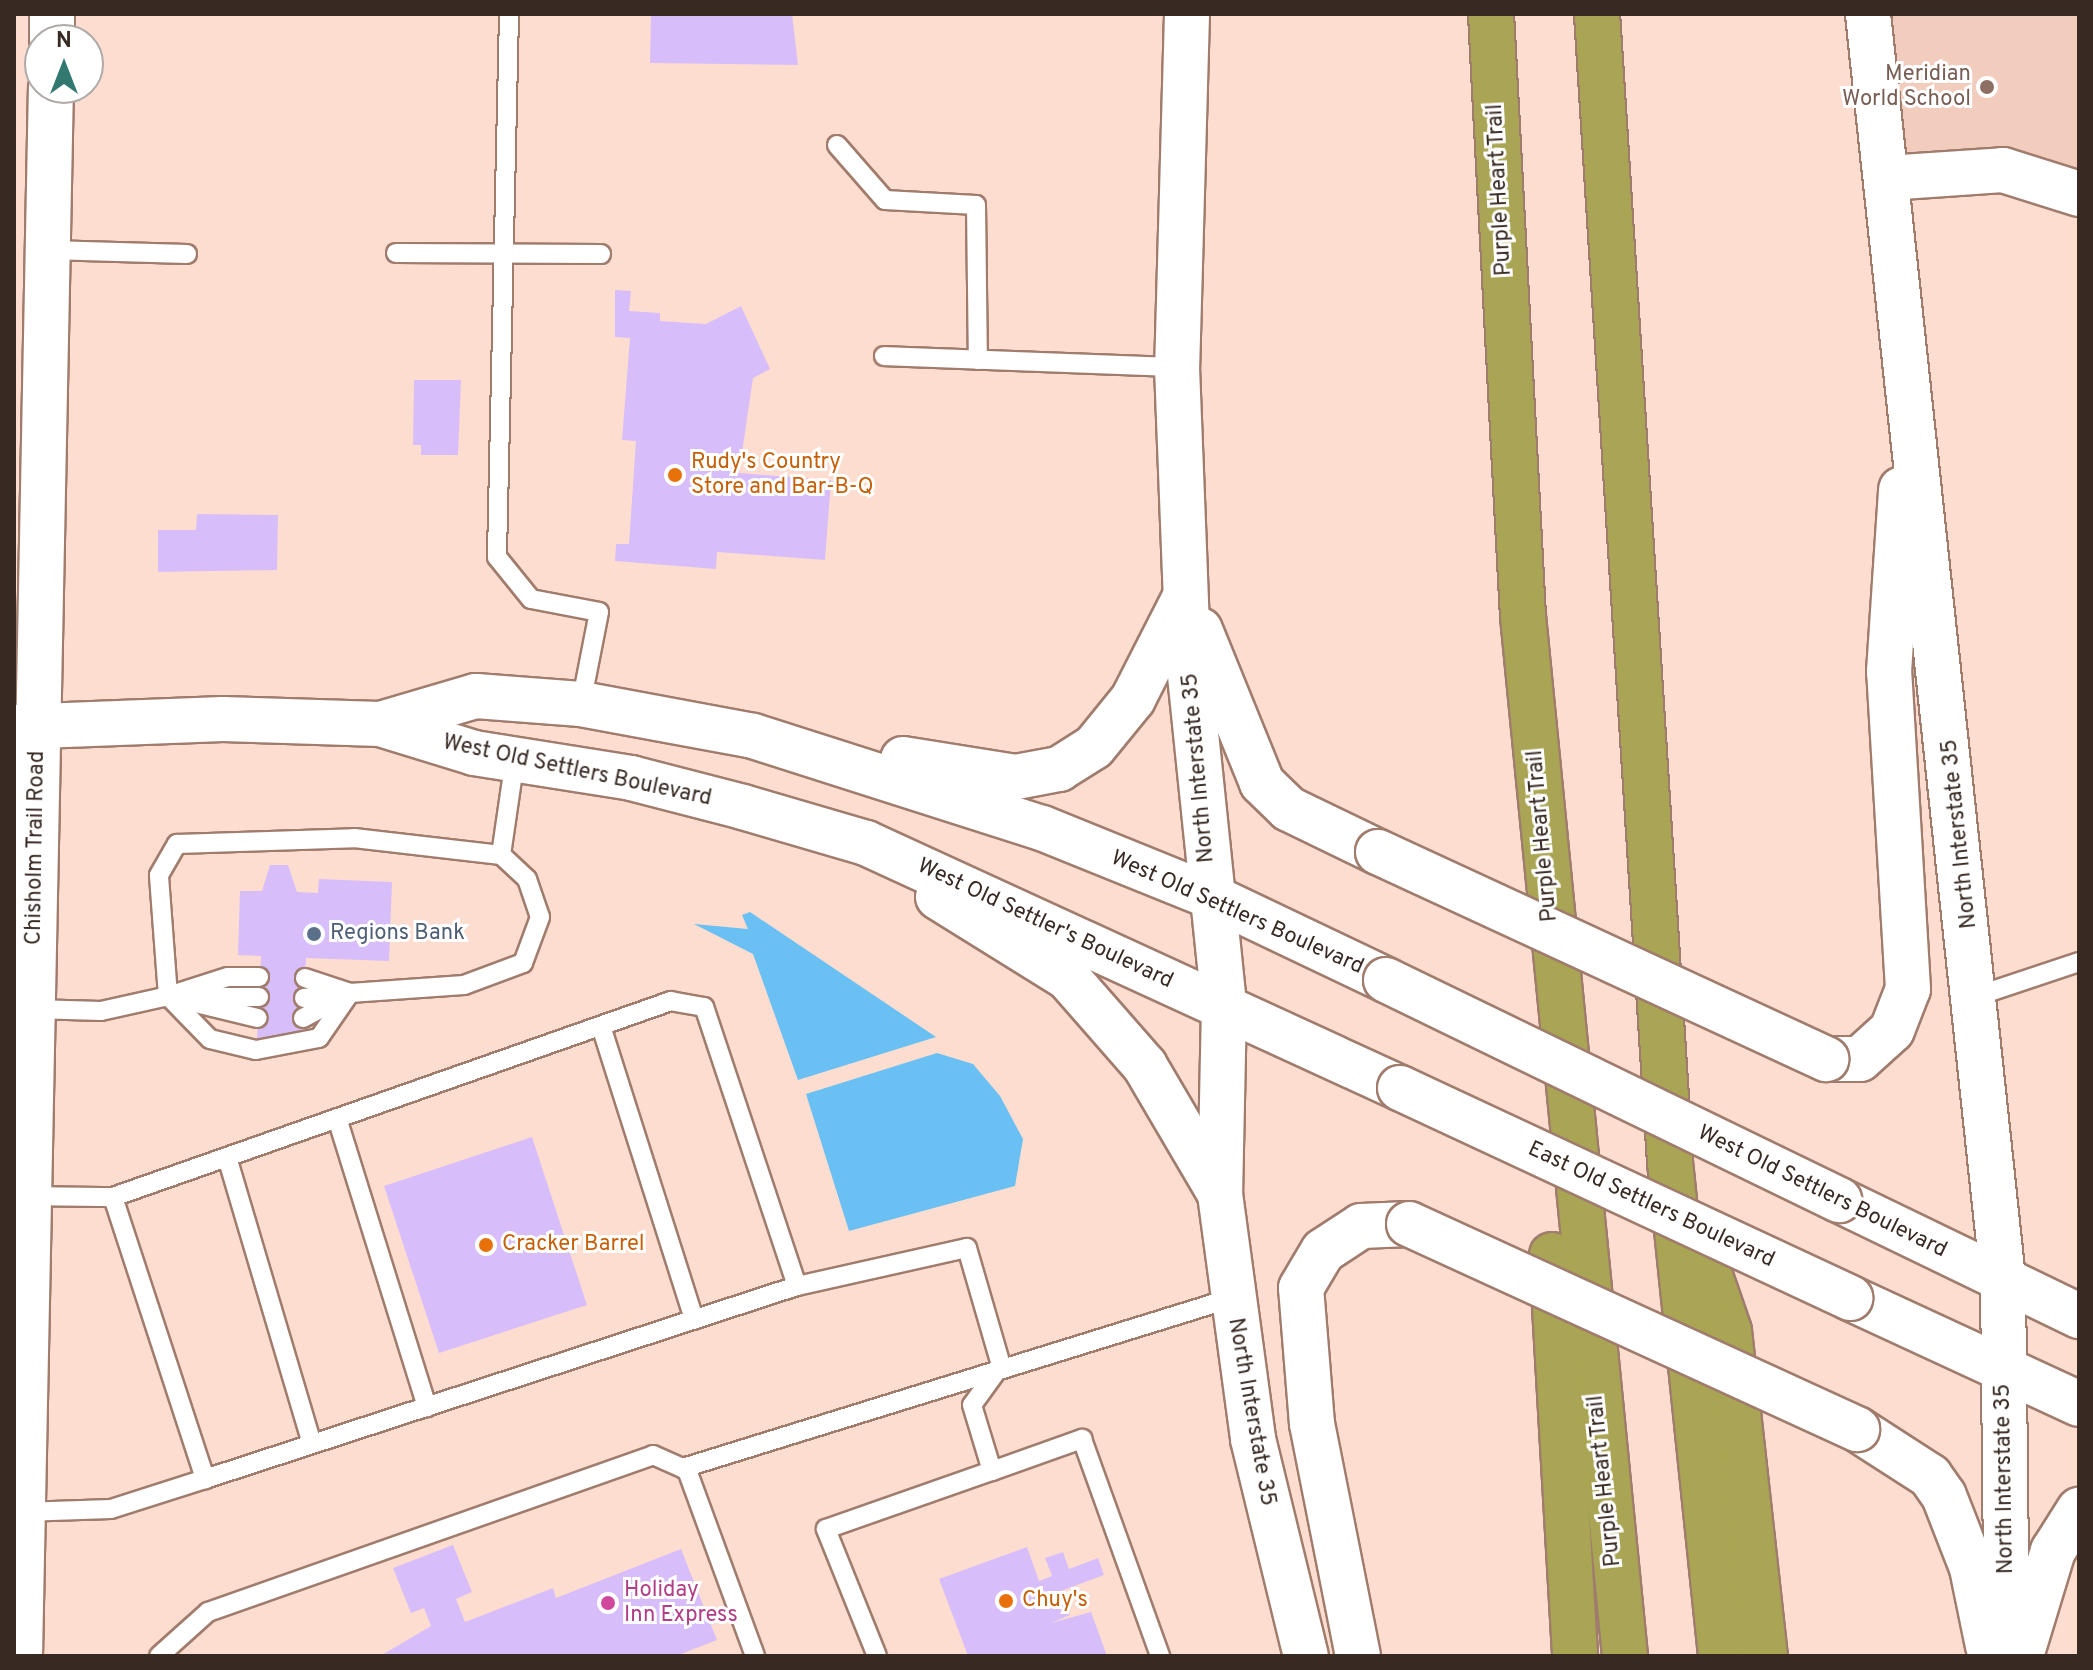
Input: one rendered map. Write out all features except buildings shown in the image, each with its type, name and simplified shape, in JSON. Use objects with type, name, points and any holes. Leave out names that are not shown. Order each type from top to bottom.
[{"type":"highway","name":"Purple Heart Trail","points":[[1491,14],[1535,747],[1625,1656]]},
{"type":"highway","points":[[1597,14],[1670,1162],[1721,1656]]},
{"type":"highway","points":[[1535,747],[1560,1464],[1575,1656]]},
{"type":"highway","points":[[1670,1162],[1729,1331],[1765,1656]]},
{"type":"main road","name":"North Interstate 35","points":[[1187,14],[1177,367],[1186,594],[1210,896],[1224,1006],[1220,1194],[1256,1454],[1306,1656]]},
{"type":"main road","name":"North Interstate 35","points":[[1868,14],[1977,996],[2003,1279],[2007,1656]]},
{"type":"main road","name":"Chisholm Trail Road","points":[[20,1656],[20,1329],[29,1196],[33,1009],[26,726],[48,250],[51,104]]},
{"type":"main road","points":[[1880,116],[1911,156],[1950,175]]},
{"type":"main road","points":[[1887,178],[2003,170],[2079,194]]},
{"type":"main road","points":[[1186,594],[1262,783],[1289,809],[1826,1059],[1860,1059],[1892,1030],[1908,989],[1889,672],[1909,373]]},
{"type":"main road","points":[[753,736],[1016,777],[1059,769],[1094,747],[1133,699],[1186,594]]},
{"type":"main road","name":"West Old Settlers Boulevard","points":[[380,724],[476,696],[581,704],[753,736],[1042,828],[1210,896],[2003,1279]]},
{"type":"main road","name":"West Old Settlers Boulevard","points":[[26,726],[380,724],[515,759],[631,778],[866,843]]},
{"type":"main road","points":[[866,843],[975,925],[1068,978],[1145,1066],[1220,1194]]},
{"type":"main road","name":"West Old Settler's Boulevard","points":[[866,843],[1224,1006]]},
{"type":"main road","name":"East Old Settlers Boulevard","points":[[1224,1006],[2079,1404]]},
{"type":"main road","points":[[1358,1656],[1312,1424],[1301,1288],[1323,1251],[1361,1226],[1409,1224],[1857,1429],[1930,1476],[1944,1496],[1972,1568],[1991,1656]]},
{"type":"main road","points":[[2003,1279],[2079,1316]]},
{"type":"main road","points":[[2021,1656],[2053,1551],[2079,1510]]},
{"type":"lane","points":[[509,14],[497,557],[531,599],[599,612],[581,704]]},
{"type":"lane","points":[[837,145],[885,200],[976,205],[978,360]]},
{"type":"lane","points":[[48,250],[187,254]]},
{"type":"lane","points":[[396,253],[601,254]]},
{"type":"lane","points":[[884,356],[1177,367]]},
{"type":"lane","points":[[501,855],[515,759]]},
{"type":"lane","points":[[304,998],[350,993],[464,985],[523,963],[540,917],[527,879],[501,855],[354,838],[177,844],[159,875],[168,996],[210,1039],[256,1050],[319,1038],[350,993]]},
{"type":"lane","points":[[1977,996],[2079,962]]},
{"type":"lane","points":[[33,1009],[101,1011],[168,996],[228,977],[259,977]]},
{"type":"lane","points":[[305,978],[350,993]]},
{"type":"lane","points":[[303,1018],[350,993]]},
{"type":"lane","points":[[168,996],[259,997]]},
{"type":"lane","points":[[168,996],[258,1018]]},
{"type":"lane","points":[[29,1196],[113,1197],[671,1001],[704,1007],[797,1286]]},
{"type":"lane","points":[[601,1026],[694,1320]]},
{"type":"lane","points":[[337,1118],[427,1407]]},
{"type":"lane","points":[[227,1157],[312,1444]]},
{"type":"lane","points":[[113,1197],[205,1479]]},
{"type":"lane","points":[[22,1512],[111,1509],[797,1286],[967,1248],[1001,1365]]},
{"type":"lane","points":[[159,1656],[208,1612],[653,1455],[683,1468],[1001,1365],[1232,1298]]},
{"type":"lane","points":[[992,1471],[972,1405],[1001,1365]]},
{"type":"lane","points":[[877,1656],[826,1529],[1082,1439],[1160,1656]]},
{"type":"lane","points":[[683,1468],[755,1656]]},
{"type":"shaded area","name":"Meridian World School","points":[[1888,14],[2079,14],[2079,185],[1905,167]]},
{"type":"water","points":[[750,912],[936,1037],[798,1080],[753,954],[694,924],[748,929],[742,915]]},
{"type":"water","points":[[937,1053],[973,1064],[1000,1096],[1023,1139],[1015,1186],[849,1231],[806,1094]]},
{"type":"place","name":"Meridian World School","points":[[1987,87]]},
{"type":"place","name":"Rudy's Country Store and Bar-B-Q","points":[[675,475]]},
{"type":"place","name":"Regions Bank","points":[[314,934]]},
{"type":"place","name":"Cracker Barrel","points":[[486,1245]]},
{"type":"place","name":"Chuy's","points":[[1006,1601]]},
{"type":"place","name":"Holiday Inn Express","points":[[608,1603]]}]
